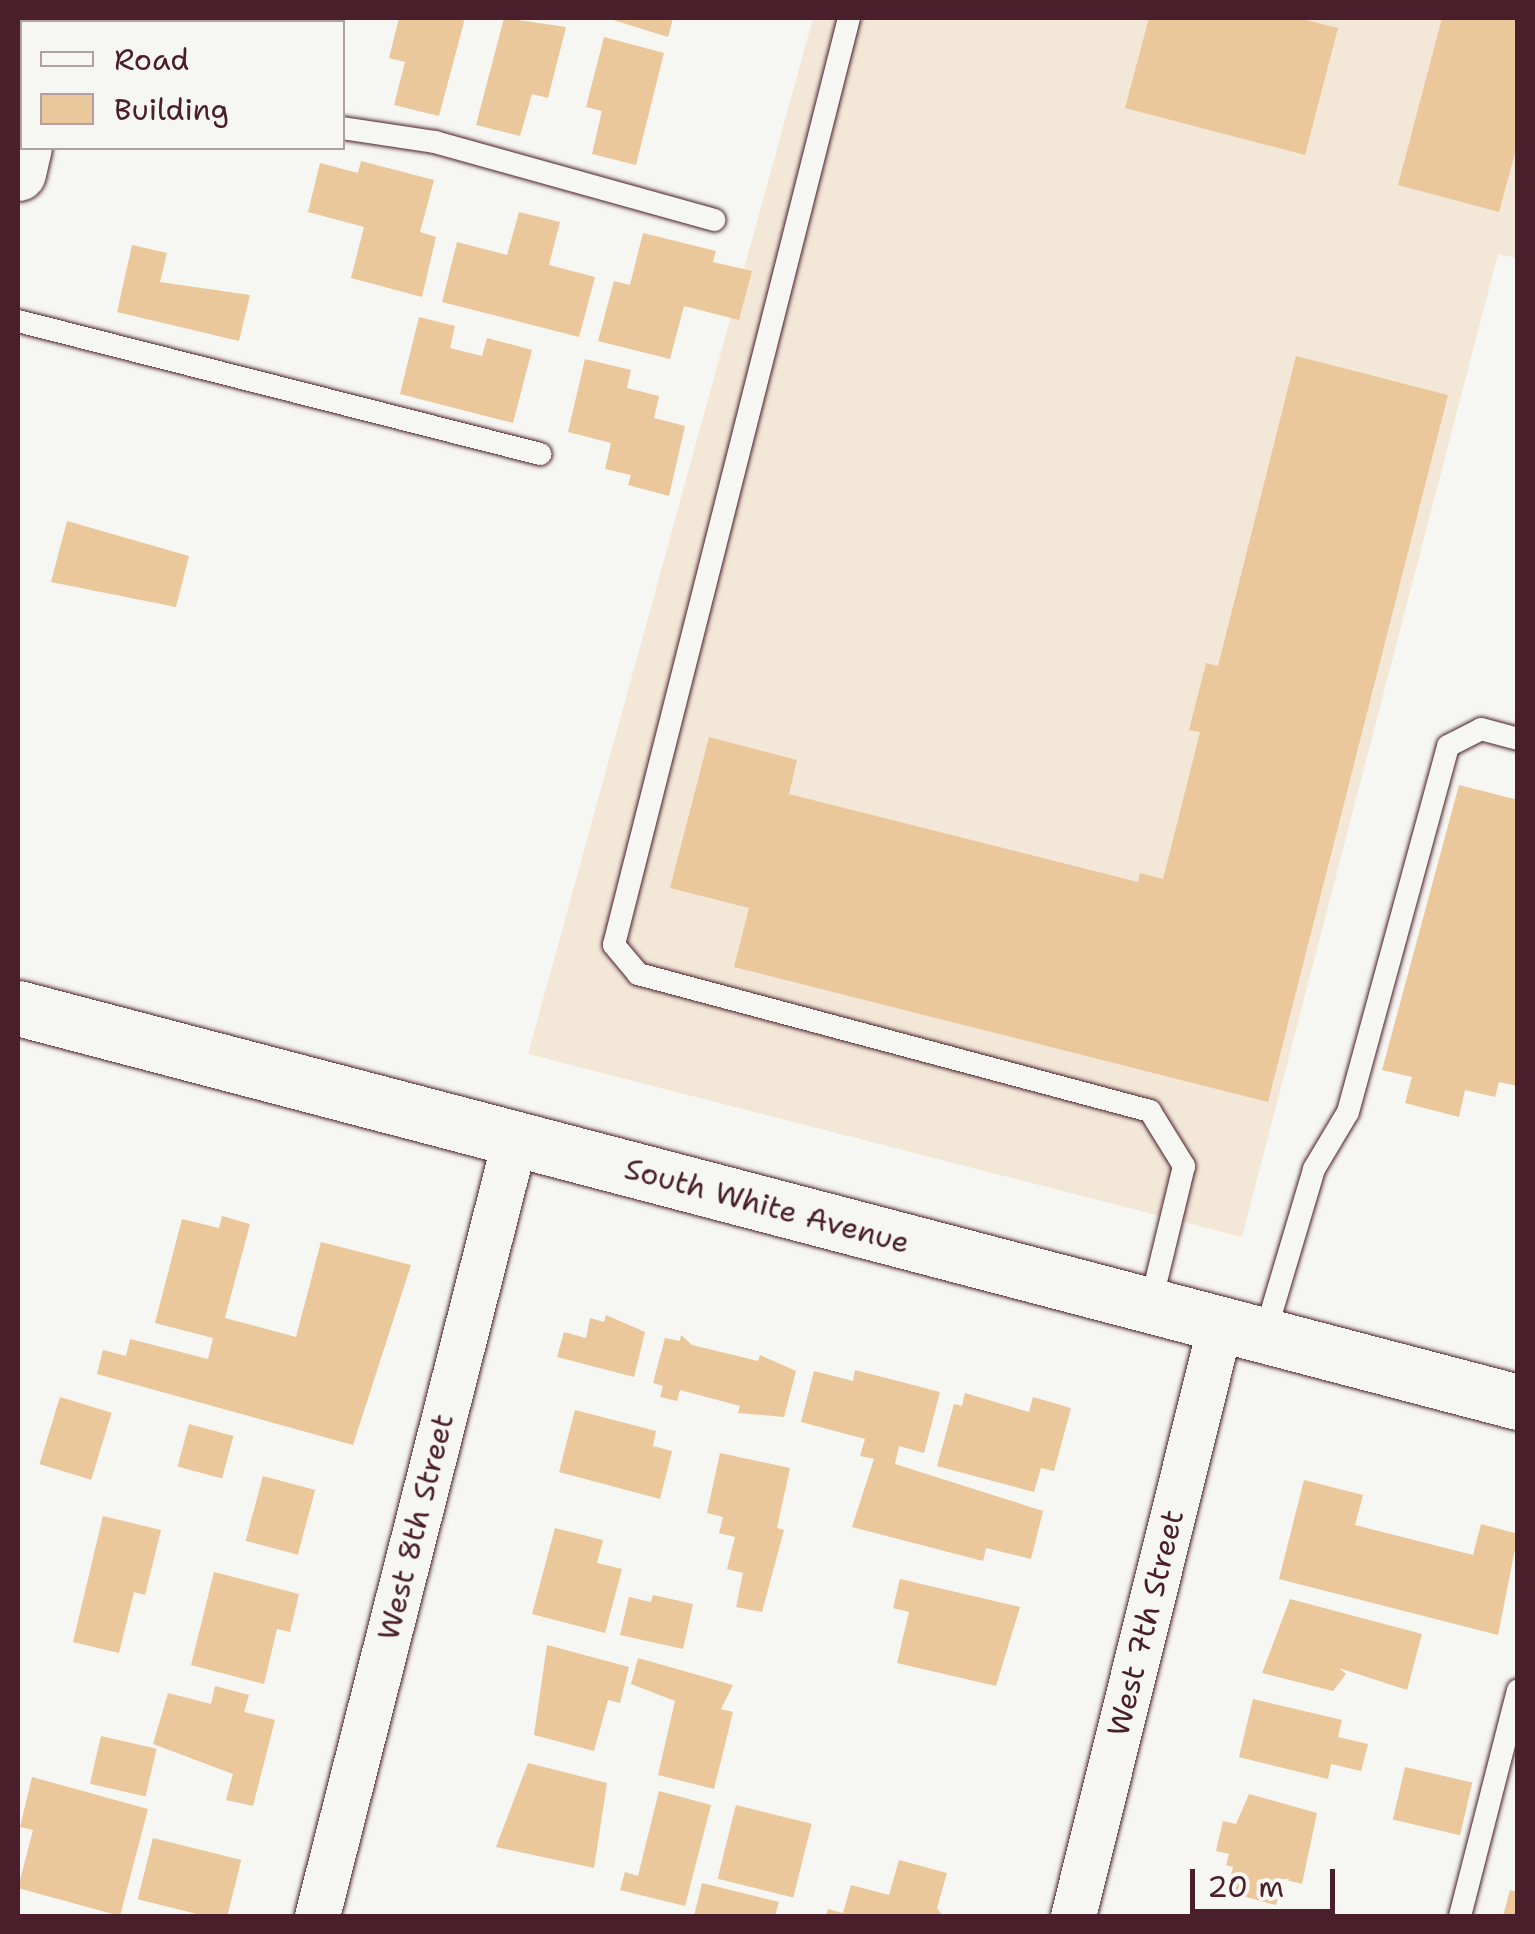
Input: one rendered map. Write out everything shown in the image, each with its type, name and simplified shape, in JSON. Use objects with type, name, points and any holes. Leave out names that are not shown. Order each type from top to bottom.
[{"type":"street","name":"South White Avenue","points":[[18,1008],[1149,1310],[1518,1402]]},
{"type":"street","name":"West 8th Street","points":[[317,1916],[514,1138]]},
{"type":"street","name":"West 7th Street","points":[[1073,1916],[1241,1334]]},
{"type":"lane","points":[[849,18],[614,945],[638,974],[1150,1110],[1184,1166],[1149,1310]]},
{"type":"lane","points":[[345,128],[435,142],[714,220]]},
{"type":"lane","points":[[18,321],[540,454]]},
{"type":"lane","points":[[1241,1334],[1314,1169],[1348,1112],[1448,746],[1480,729],[1518,740]]},
{"type":"lane","points":[[1460,1916],[1518,1690]]},
{"type":"shaded area","points":[[813,18],[1517,18],[1517,258],[1498,254],[1242,1237],[528,1054]]},
{"type":"building","points":[[399,18],[465,18],[439,116],[394,105],[405,62],[389,58]]},
{"type":"building","points":[[504,18],[566,27],[548,98],[532,94],[520,136],[476,125]]},
{"type":"building","points":[[607,18],[673,18],[668,37]]},
{"type":"building","points":[[1149,18],[1298,18],[1338,28],[1305,155],[1125,108]]},
{"type":"building","points":[[1442,18],[1518,18],[1518,142],[1499,212],[1398,185]]},
{"type":"building","points":[[604,37],[664,53],[636,165],[592,154],[602,111],[586,107]]},
{"type":"building","points":[[361,161],[434,180],[420,232],[436,237],[422,297],[351,278],[364,227],[308,212],[320,163],[358,173]]},
{"type":"building","points":[[519,212],[560,222],[549,265],[595,277],[579,337],[442,302],[457,242],[507,255]]},
{"type":"building","points":[[643,233],[716,251],[713,262],[752,271],[739,320],[684,306],[670,359],[598,341],[614,281],[630,285]]},
{"type":"building","points":[[132,245],[167,253],[160,282],[250,295],[239,341],[117,312]]},
{"type":"building","points":[[419,317],[455,326],[450,348],[482,356],[487,338],[532,350],[513,423],[400,394]]},
{"type":"building","points":[[1296,356],[1448,395],[1268,1102],[734,967],[749,908],[670,888],[709,737],[797,760],[789,794],[1138,882],[1140,873],[1163,879],[1200,732],[1189,730],[1206,663],[1218,666]]},
{"type":"building","points":[[585,359],[631,370],[627,388],[659,396],[654,418],[685,426],[669,496],[628,485],[631,475],[605,469],[611,443],[568,432]]},
{"type":"building","points":[[67,521],[189,556],[176,607],[51,582]]},
{"type":"building","points":[[1459,785],[1518,800],[1518,1086],[1499,1082],[1495,1097],[1465,1090],[1459,1117],[1405,1103],[1412,1077],[1382,1070]]},
{"type":"building","points":[[222,1216],[250,1224],[225,1318],[296,1337],[321,1242],[411,1265],[353,1445],[97,1374],[103,1350],[126,1356],[130,1339],[208,1359],[213,1338],[155,1323],[182,1219],[219,1228]]},
{"type":"building","points":[[606,1315],[645,1332],[634,1377],[557,1357],[564,1332],[586,1338],[590,1318],[604,1322]]},
{"type":"building","points":[[681,1335],[692,1345],[758,1361],[760,1355],[796,1371],[784,1417],[738,1413],[740,1406],[680,1390],[677,1401],[660,1397],[663,1386],[653,1383],[665,1338],[680,1341]]},
{"type":"building","points":[[855,1370],[940,1392],[924,1453],[899,1446],[895,1464],[1043,1511],[1031,1559],[986,1548],[983,1561],[852,1527],[874,1459],[860,1456],[865,1439],[801,1422],[814,1371],[853,1381]]},
{"type":"building","points":[[965,1393],[1029,1412],[1033,1397],[1071,1408],[1054,1471],[1041,1468],[1034,1492],[937,1466],[954,1404],[962,1406]]},
{"type":"building","points":[[60,1397],[112,1413],[91,1480],[40,1464]]},
{"type":"building","points":[[575,1410],[656,1431],[653,1446],[672,1451],[660,1499],[559,1472]]},
{"type":"building","points":[[189,1424],[233,1436],[222,1478],[178,1467]]},
{"type":"building","points":[[720,1453],[790,1468],[777,1528],[784,1530],[762,1612],[736,1607],[743,1573],[727,1569],[735,1537],[719,1533],[723,1517],[707,1513]]},
{"type":"building","points":[[263,1476],[315,1490],[298,1555],[246,1541]]},
{"type":"building","points":[[1304,1480],[1363,1495],[1355,1525],[1473,1555],[1481,1524],[1518,1534],[1498,1635],[1279,1579]]},
{"type":"building","points":[[103,1516],[161,1530],[145,1595],[134,1592],[119,1653],[73,1642]]},
{"type":"building","points":[[555,1528],[603,1540],[597,1563],[622,1569],[605,1633],[532,1614]]},
{"type":"building","points":[[214,1572],[299,1594],[290,1632],[277,1629],[264,1684],[191,1665]]},
{"type":"building","points":[[900,1579],[1020,1607],[996,1686],[897,1663],[909,1612],[893,1608]]},
{"type":"building","points":[[653,1595],[693,1604],[683,1649],[620,1635],[629,1597],[651,1602]]},
{"type":"building","points":[[1290,1599],[1422,1634],[1407,1690],[1339,1668],[1346,1674],[1333,1691],[1262,1673]]},
{"type":"building","points":[[547,1645],[629,1667],[620,1703],[608,1700],[594,1751],[534,1735]]},
{"type":"building","points":[[638,1658],[733,1685],[721,1709],[733,1712],[714,1789],[658,1775],[675,1701],[631,1684]]},
{"type":"building","points":[[215,1686],[249,1695],[244,1712],[275,1720],[253,1806],[226,1800],[233,1774],[153,1744],[168,1693],[211,1704]]},
{"type":"building","points":[[1253,1699],[1342,1720],[1338,1737],[1368,1744],[1361,1771],[1331,1764],[1328,1779],[1239,1757]]},
{"type":"building","points":[[101,1736],[157,1749],[146,1797],[90,1784]]},
{"type":"building","points":[[528,1763],[607,1783],[594,1868],[496,1847]]},
{"type":"building","points":[[1405,1767],[1472,1783],[1460,1835],[1393,1820]]},
{"type":"building","points":[[32,1777],[148,1809],[120,1916],[18,1888],[33,1830],[20,1827]]},
{"type":"building","points":[[659,1791],[711,1805],[685,1906],[620,1890],[625,1872],[638,1876]]},
{"type":"building","points":[[1249,1794],[1317,1813],[1302,1884],[1283,1879],[1276,1905],[1227,1892],[1233,1867],[1226,1865],[1229,1854],[1216,1851],[1223,1821],[1236,1824]]},
{"type":"building","points":[[736,1805],[812,1824],[793,1898],[718,1879]]},
{"type":"building","points":[[153,1838],[241,1860],[227,1916],[205,1916],[138,1899]]},
{"type":"building","points":[[899,1860],[947,1873],[937,1908],[943,1916],[826,1916],[828,1909],[843,1913],[851,1885],[889,1895]]},
{"type":"building","points":[[702,1883],[779,1902],[775,1916],[694,1916]]},
{"type":"building","points":[[1510,1890],[1518,1892],[1518,1916],[1503,1916]]}]
